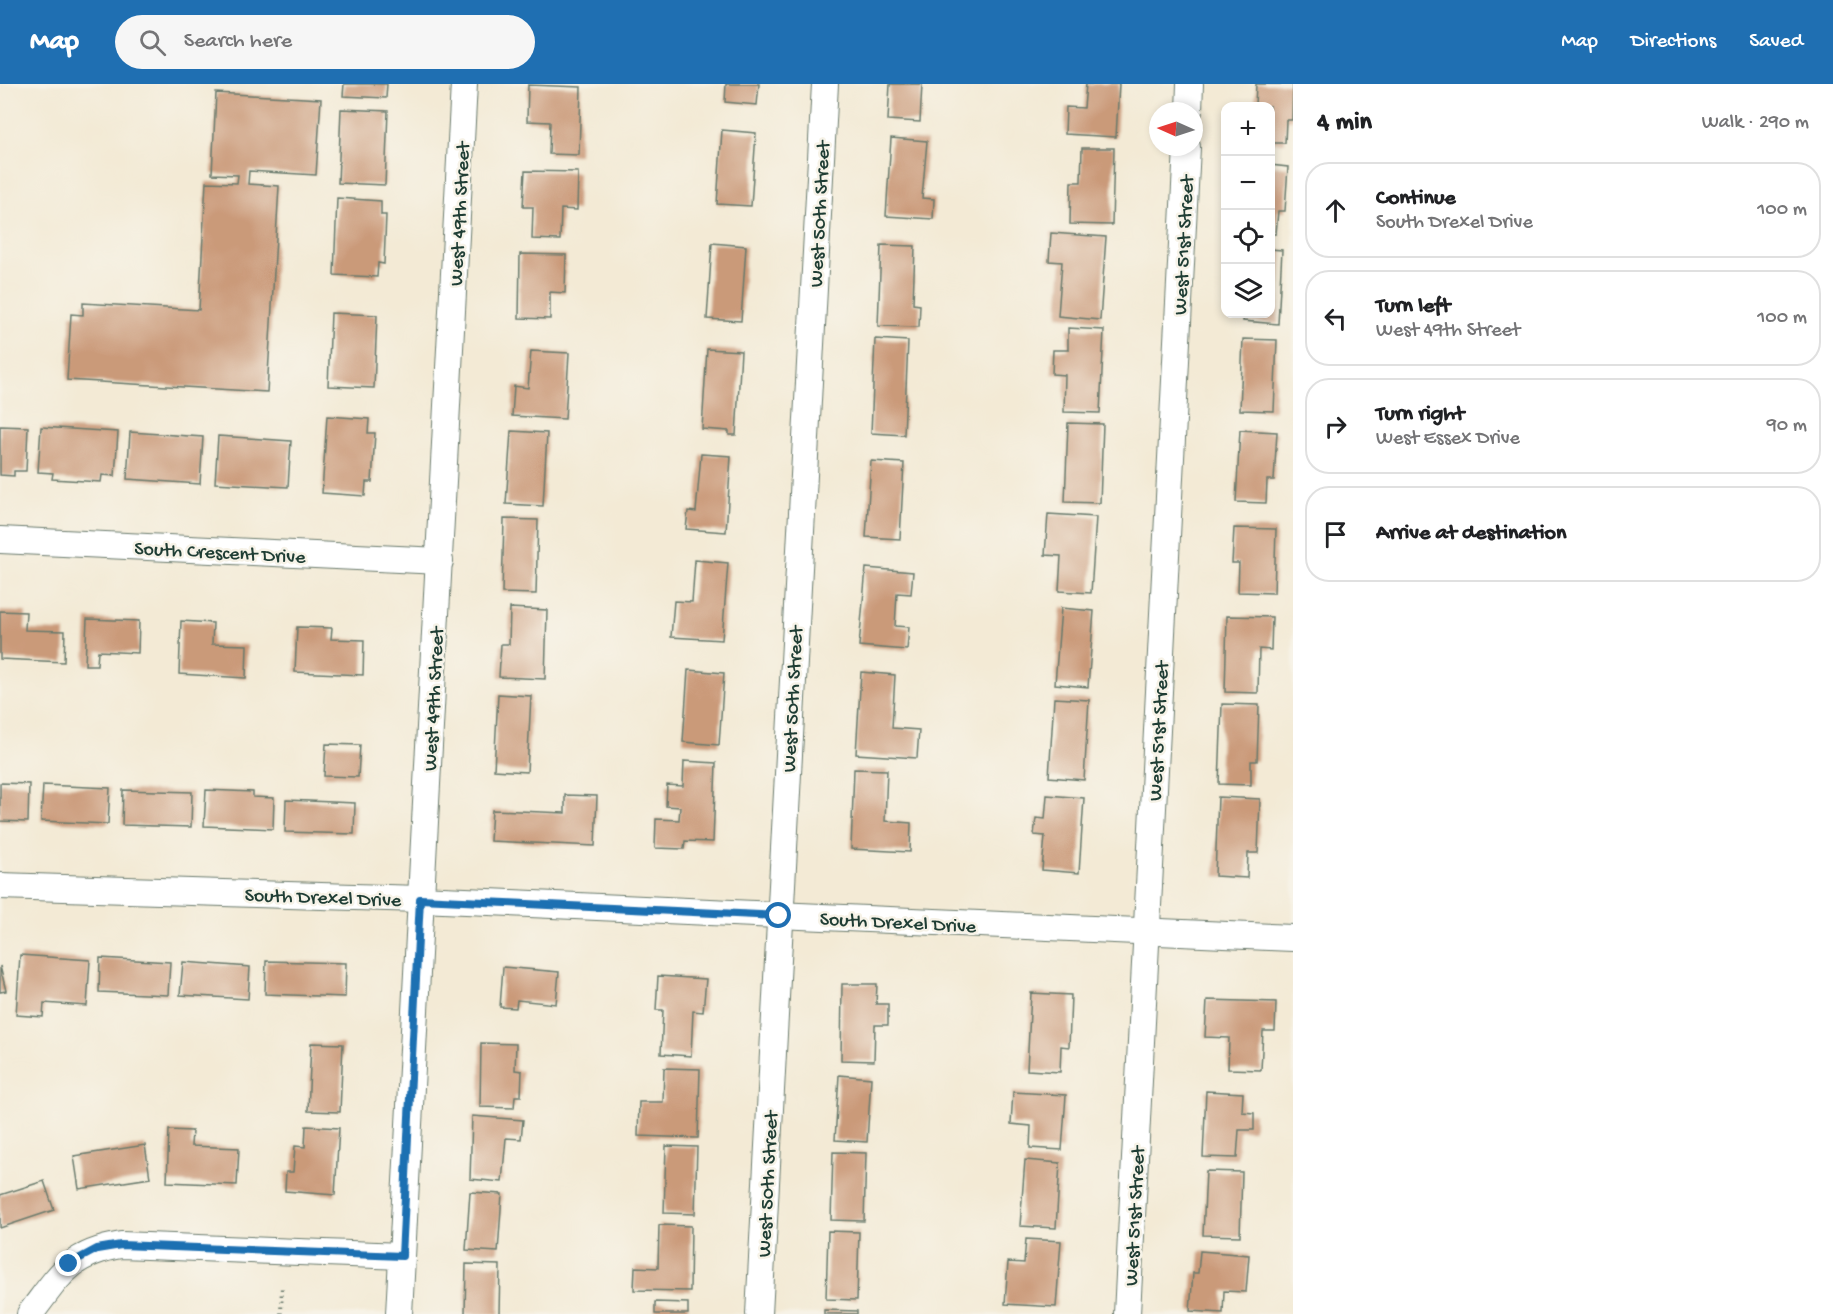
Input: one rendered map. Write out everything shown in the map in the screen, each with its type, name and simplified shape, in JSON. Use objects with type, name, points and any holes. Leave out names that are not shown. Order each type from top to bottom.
[{"type":"street","name":"West 49th Street","points":[[399,1314],[464,84]]},
{"type":"street","name":"West 50th Street","points":[[759,1314],[825,84]]},
{"type":"street","points":[[1189,102],[1190,84]]},
{"type":"street","name":"West 51st Street","points":[[1128,1314],[1187,156]]},
{"type":"street","name":"South Crescent Drive","points":[[0,540],[440,561]]},
{"type":"street","name":"South Drexel Drive","points":[[0,885],[420,899],[1293,938]]},
{"type":"street","points":[[30,1314],[69,1264],[97,1249],[121,1245],[402,1256]]},
{"type":"path","points":[[281,1314],[282,1285]]},
{"type":"building","points":[[344,84],[387,84],[386,98],[343,96]]},
{"type":"building","points":[[726,84],[759,84],[757,105],[725,102]]},
{"type":"building","points":[[890,84],[922,84],[920,122],[888,120]]},
{"type":"building","points":[[1086,84],[1119,84],[1116,137],[1065,134],[1066,107],[1084,108]]},
{"type":"building","points":[[1256,84],[1293,84],[1292,120],[1286,120],[1285,143],[1275,143],[1275,102],[1255,102]]},
{"type":"building","points":[[528,85],[581,87],[579,155],[549,154],[550,122],[527,121]]},
{"type":"building","points":[[216,93],[321,99],[316,175],[249,171],[248,184],[279,186],[267,392],[67,380],[71,314],[83,315],[83,303],[199,310],[206,182],[237,183],[238,175],[212,174]]},
{"type":"building","points":[[341,109],[388,111],[385,185],[338,183]]},
{"type":"building","points":[[722,130],[756,133],[751,206],[717,204]]},
{"type":"building","points":[[891,138],[927,141],[922,198],[934,199],[933,219],[886,216]]},
{"type":"building","points":[[1082,148],[1114,148],[1112,225],[1070,224],[1071,182],[1081,182]]},
{"type":"building","points":[[1275,166],[1288,167],[1285,211],[1278,211],[1276,234]]},
{"type":"building","points":[[525,171],[578,172],[577,210],[561,209],[560,240],[532,239],[533,207],[523,207]]},
{"type":"building","points":[[337,198],[381,201],[381,215],[386,215],[384,264],[378,263],[377,277],[334,275]]},
{"type":"building","points":[[1051,233],[1106,237],[1100,320],[1058,316],[1062,262],[1049,261]]},
{"type":"building","points":[[712,243],[746,246],[741,321],[707,319]]},
{"type":"building","points":[[881,245],[915,246],[913,304],[920,305],[919,327],[878,326]]},
{"type":"building","points":[[1275,249],[1282,250],[1278,324],[1243,321],[1243,318],[1275,318]]},
{"type":"building","points":[[520,254],[566,255],[565,293],[550,292],[550,319],[519,318]]},
{"type":"building","points":[[331,313],[377,315],[374,388],[328,386]]},
{"type":"building","points":[[1068,328],[1104,330],[1100,413],[1064,412],[1065,375],[1052,374],[1053,350],[1068,350]]},
{"type":"building","points":[[875,339],[908,341],[904,435],[871,433]]},
{"type":"building","points":[[1243,339],[1277,340],[1274,411],[1240,410]]},
{"type":"building","points":[[707,349],[741,351],[736,435],[729,435],[729,431],[702,429]]},
{"type":"building","points":[[531,351],[569,353],[565,419],[512,416],[514,386],[528,388]]},
{"type":"building","points":[[327,416],[369,419],[368,433],[375,433],[372,482],[366,482],[365,496],[322,493]]},
{"type":"building","points":[[1068,423],[1103,424],[1100,503],[1065,502]]},
{"type":"building","points":[[0,426],[28,427],[26,471],[14,471],[14,476],[0,475]]},
{"type":"building","points":[[41,427],[118,432],[115,476],[102,475],[101,482],[52,479],[53,473],[38,472]]},
{"type":"building","points":[[1240,430],[1277,432],[1274,480],[1267,480],[1266,503],[1236,502]]},
{"type":"building","points":[[511,431],[547,433],[543,506],[506,504]]},
{"type":"building","points":[[130,432],[203,437],[200,484],[127,479]]},
{"type":"building","points":[[218,436],[291,441],[288,487],[215,483]]},
{"type":"building","points":[[701,454],[731,456],[726,532],[686,529],[688,511],[696,512]]},
{"type":"building","points":[[871,461],[904,463],[900,539],[866,537]]},
{"type":"building","points":[[1048,514],[1096,517],[1091,593],[1059,591],[1061,556],[1045,555]]},
{"type":"building","points":[[504,519],[538,520],[536,594],[502,593]]},
{"type":"building","points":[[1234,528],[1276,529],[1274,593],[1238,592],[1239,563],[1232,563]]},
{"type":"building","points":[[695,560],[728,563],[722,640],[671,637],[674,601],[692,602]]},
{"type":"building","points":[[866,568],[913,572],[911,594],[897,593],[895,626],[909,627],[907,650],[859,646]]},
{"type":"building","points":[[510,608],[547,610],[545,679],[499,677],[501,644],[509,644]]},
{"type":"building","points":[[1061,608],[1094,611],[1088,687],[1055,684]]},
{"type":"building","points":[[0,611],[26,612],[25,630],[65,631],[64,662],[0,659]]},
{"type":"building","points":[[1227,616],[1272,617],[1271,650],[1259,649],[1258,693],[1225,692]]},
{"type":"building","points":[[87,619],[139,621],[138,653],[98,651],[97,665],[85,665]]},
{"type":"building","points":[[181,621],[213,623],[212,644],[247,645],[246,678],[179,674]]},
{"type":"building","points":[[297,627],[332,628],[331,639],[364,640],[363,675],[295,672]]},
{"type":"building","points":[[688,670],[724,673],[719,745],[683,742]]},
{"type":"building","points":[[861,672],[895,675],[892,728],[919,730],[917,758],[856,754]]},
{"type":"building","points":[[498,694],[531,696],[527,772],[494,770]]},
{"type":"building","points":[[1054,698],[1089,700],[1084,780],[1049,777]]},
{"type":"building","points":[[1222,704],[1259,705],[1257,761],[1251,761],[1251,785],[1219,784]]},
{"type":"building","points":[[326,744],[360,745],[358,777],[324,776]]},
{"type":"building","points":[[684,761],[716,763],[713,842],[685,841],[684,849],[655,848],[656,819],[679,820],[680,807],[666,806],[667,785],[683,786]]},
{"type":"building","points":[[854,769],[887,770],[885,821],[911,823],[910,852],[851,849]]},
{"type":"building","points":[[0,783],[29,784],[28,822],[0,821]]},
{"type":"building","points":[[43,785],[110,788],[108,824],[41,821]]},
{"type":"building","points":[[123,790],[192,792],[191,827],[122,825]]},
{"type":"building","points":[[206,790],[253,792],[253,797],[274,798],[273,829],[204,826]]},
{"type":"building","points":[[565,795],[597,796],[595,846],[490,841],[492,810],[565,813]]},
{"type":"building","points":[[1047,795],[1084,798],[1079,873],[1042,870],[1045,836],[1034,835],[1036,818],[1045,819]]},
{"type":"building","points":[[1218,797],[1260,799],[1258,853],[1248,853],[1247,878],[1215,876]]},
{"type":"building","points":[[286,800],[355,803],[354,834],[285,832]]},
{"type":"building","points":[[20,955],[90,960],[87,1006],[44,1003],[43,1017],[16,1015]]},
{"type":"building","points":[[100,958],[170,962],[168,995],[99,992]]},
{"type":"building","points":[[266,961],[346,963],[345,997],[265,994]]},
{"type":"building","points":[[183,962],[250,967],[248,999],[180,995]]},
{"type":"building","points":[[0,966],[6,991],[0,992]]},
{"type":"building","points":[[503,967],[559,972],[556,1004],[517,1000],[516,1008],[500,1007]]},
{"type":"building","points":[[658,976],[706,979],[703,1012],[693,1011],[691,1056],[661,1054],[663,1010],[656,1010]]},
{"type":"building","points":[[842,984],[877,984],[876,1004],[888,1004],[888,1025],[875,1025],[874,1061],[841,1060]]},
{"type":"building","points":[[1031,993],[1071,995],[1069,1047],[1061,1046],[1060,1072],[1027,1070]]},
{"type":"building","points":[[1207,1000],[1276,1002],[1275,1031],[1263,1031],[1261,1070],[1228,1069],[1229,1038],[1205,1037]]},
{"type":"building","points":[[311,1043],[343,1044],[340,1112],[308,1111]]},
{"type":"building","points":[[481,1043],[516,1044],[515,1070],[522,1071],[521,1096],[515,1096],[514,1108],[480,1107]]},
{"type":"building","points":[[664,1068],[700,1069],[698,1138],[638,1136],[639,1102],[663,1102]]},
{"type":"building","points":[[839,1075],[871,1078],[867,1142],[835,1140]]},
{"type":"building","points":[[1206,1091],[1243,1093],[1242,1112],[1254,1113],[1254,1130],[1239,1130],[1237,1158],[1203,1157]]},
{"type":"building","points":[[1013,1092],[1066,1095],[1062,1150],[1030,1148],[1031,1126],[1011,1124]]},
{"type":"building","points":[[472,1116],[523,1120],[521,1139],[506,1138],[502,1182],[470,1179]]},
{"type":"building","points":[[306,1126],[339,1128],[335,1195],[285,1191],[286,1172],[293,1172],[295,1146],[305,1147]]},
{"type":"building","points":[[169,1130],[192,1131],[191,1146],[239,1148],[237,1185],[167,1182]]},
{"type":"building","points":[[145,1145],[150,1178],[79,1189],[74,1156]]},
{"type":"building","points":[[666,1146],[697,1147],[695,1214],[664,1213]]},
{"type":"building","points":[[833,1152],[866,1153],[864,1221],[831,1220]]},
{"type":"building","points":[[1025,1160],[1060,1163],[1056,1228],[1020,1226]]},
{"type":"building","points":[[1206,1171],[1242,1172],[1240,1236],[1203,1235]]},
{"type":"building","points":[[44,1181],[54,1210],[0,1228],[0,1195]]},
{"type":"building","points":[[470,1192],[502,1194],[498,1252],[466,1250]]},
{"type":"building","points":[[659,1225],[691,1226],[690,1291],[634,1290],[635,1267],[658,1268]]},
{"type":"building","points":[[828,1231],[859,1232],[857,1300],[826,1299]]},
{"type":"building","points":[[1026,1239],[1061,1241],[1056,1307],[1005,1304],[1008,1262],[1024,1263]]},
{"type":"building","points":[[1200,1251],[1249,1255],[1246,1292],[1224,1291],[1223,1313],[1190,1311],[1193,1273],[1198,1273]]},
{"type":"building","points":[[466,1264],[500,1265],[499,1314],[465,1314]]},
{"type":"building","points":[[655,1302],[688,1303],[688,1314],[655,1314]]},
{"type":"building","points":[[824,1310],[857,1311],[857,1314],[824,1314]]},
{"type":"route","points":[[69,1264],[97,1249],[121,1245],[402,1256],[420,899],[779,916]]}]
